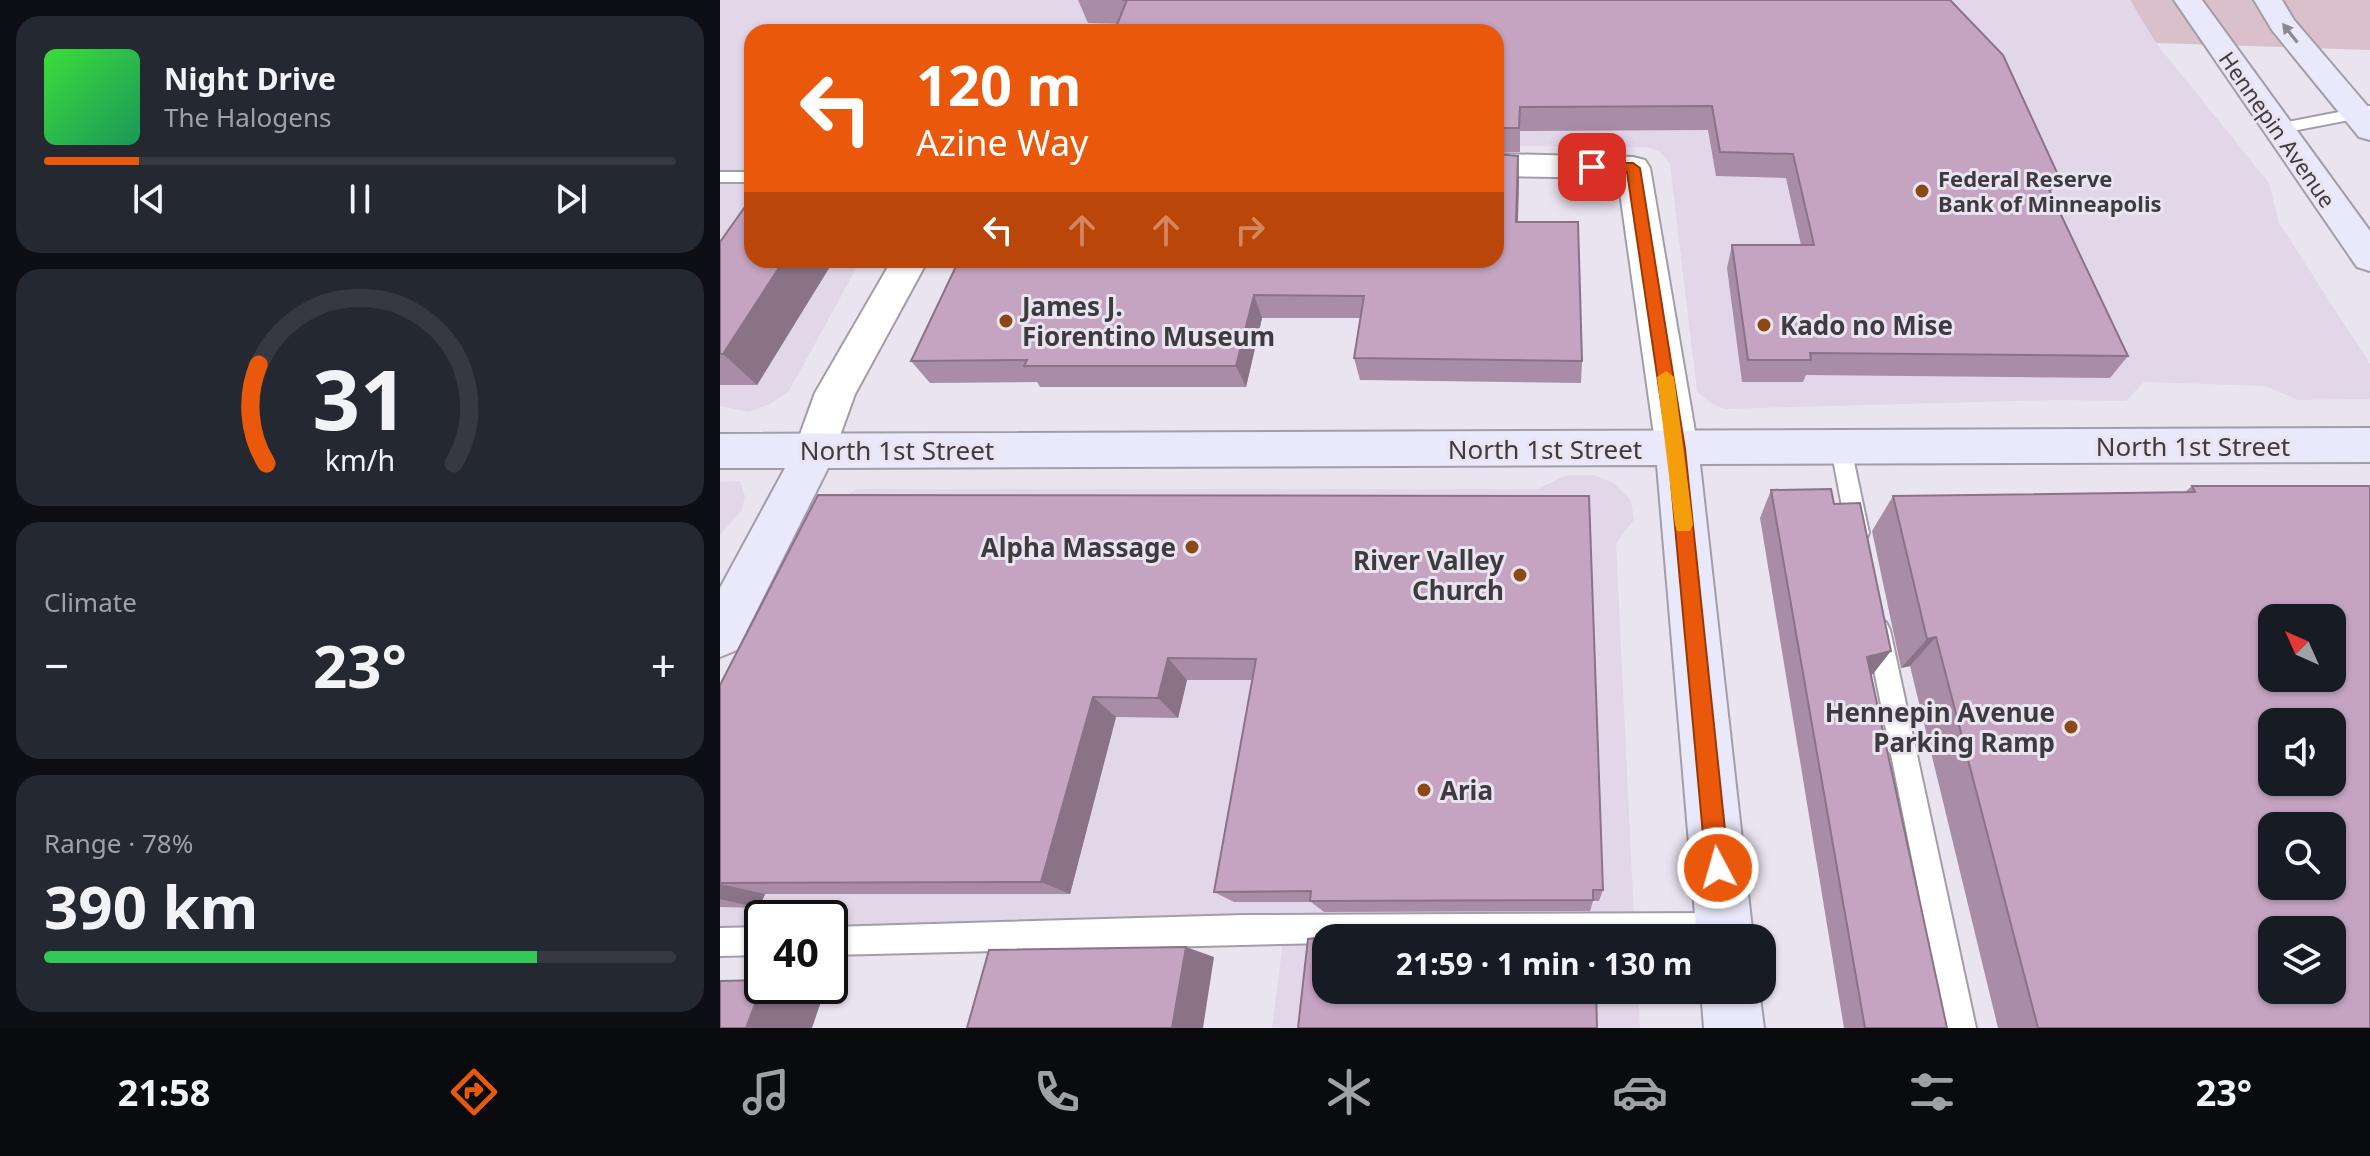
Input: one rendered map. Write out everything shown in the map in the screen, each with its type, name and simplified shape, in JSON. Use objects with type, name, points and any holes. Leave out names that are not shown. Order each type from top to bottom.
[{"type":"street","name":"Hennepin Avenue","points":[[2188,0],[2370,258]]},
{"type":"street","points":[[2268,0],[2282,24],[2315,65],[2366,118]]},
{"type":"street","points":[[1504,165],[1633,168],[1677,449],[1723,924]]},
{"type":"street","points":[[720,635],[815,451],[835,393],[905,268]]},
{"type":"street","name":"North 1st Street","points":[[720,451],[2370,445]]},
{"type":"street","points":[[1731,1004],[1734,1028]]},
{"type":"lane","points":[[2277,129],[2366,118]]},
{"type":"lane","points":[[720,177],[744,177]]},
{"type":"lane","points":[[1841,448],[1864,558]]},
{"type":"lane","points":[[1873,605],[1961,1028]]},
{"type":"lane","points":[[848,940],[1312,930]]},
{"type":"lane","points":[[720,942],[744,941]]},
{"type":"shaded area","points":[[720,0],[2130,0],[2156,43],[2269,183],[2279,223],[2370,364],[2370,399],[2298,400],[2265,386],[2144,382],[2126,401],[1725,409],[1712,404],[1697,392],[1670,164],[1659,151],[1646,147],[1504,146],[1504,24],[744,24],[744,268],[857,268],[789,391],[770,404],[749,412],[720,406]]},
{"type":"shaded area","points":[[2130,0],[2370,0],[2370,50],[2156,43]]},
{"type":"shaded area","points":[[1567,475],[1593,475],[1614,483],[1631,500],[1634,520],[1616,543],[1634,924],[1312,924],[1312,1004],[1639,1004],[1640,1028],[1272,1028],[1283,941],[848,938],[848,900],[744,900],[744,937],[720,937],[720,741],[836,500],[857,489],[1537,489]]},
{"type":"shaded area","points":[[740,481],[745,496],[742,510],[720,535],[720,482]]},
{"type":"building","name":"Federal Reserve Bank of Minneapolis","points":[[1127,0],[1950,0],[2003,55],[2059,177],[2043,177],[2128,356],[1810,353],[1811,360],[1748,360],[1732,245],[1814,245],[1793,154],[1720,152],[1712,106],[1520,107],[1519,128],[1504,128],[1504,24],[1117,24]]},
{"type":"building","points":[[1504,155],[1518,156],[1516,222],[1578,222],[1582,361],[1354,358],[1364,296],[1254,295],[1236,366],[1024,366],[1027,360],[911,361],[955,268],[1504,268]]},
{"type":"building","points":[[744,208],[744,268],[779,268],[723,354],[720,354],[720,242]]},
{"type":"building","name":"Hennepin Avenue Parking Ramp","points":[[2192,486],[2370,486],[2370,1028],[2038,1028],[1936,637],[1927,639],[1893,496],[2195,492]]},
{"type":"building","points":[[1831,489],[1834,504],[1860,503],[1891,651],[1867,657],[1947,1028],[1865,1028],[1771,490]]},
{"type":"building","points":[[818,495],[1589,496],[1603,890],[1593,890],[1593,900],[1310,901],[1311,891],[1214,892],[1256,659],[1168,658],[1158,698],[1093,697],[1041,882],[720,883],[720,685]]},
{"type":"building","points":[[1312,938],[1312,1004],[1596,1004],[1597,1028],[1298,1028],[1308,939]]},
{"type":"building","points":[[1186,947],[1172,1028],[967,1028],[989,950]]},
{"type":"building","points":[[744,980],[744,1004],[755,1004],[746,1028],[720,1028],[720,981]]},
{"type":"slow traffic","points":[[1666,377],[1684,525]]},
{"type":"place","name":"Federal Reserve Bank of Minneapolis","points":[[1922,191]]},
{"type":"place","name":"James J. Fiorentino Museum","points":[[1006,321]]},
{"type":"place","name":"Kado no Mise","points":[[1764,325]]},
{"type":"place","name":"Alpha Massage","points":[[1192,547]]},
{"type":"place","name":"River Valley Church","points":[[1520,575]]},
{"type":"place","name":"Hennepin Avenue Parking Ramp","points":[[2071,727]]},
{"type":"place","name":"Aria","points":[[1424,790]]},
{"type":"route","points":[[1592,167],[1633,168],[1677,449],[1718,868]]}]
